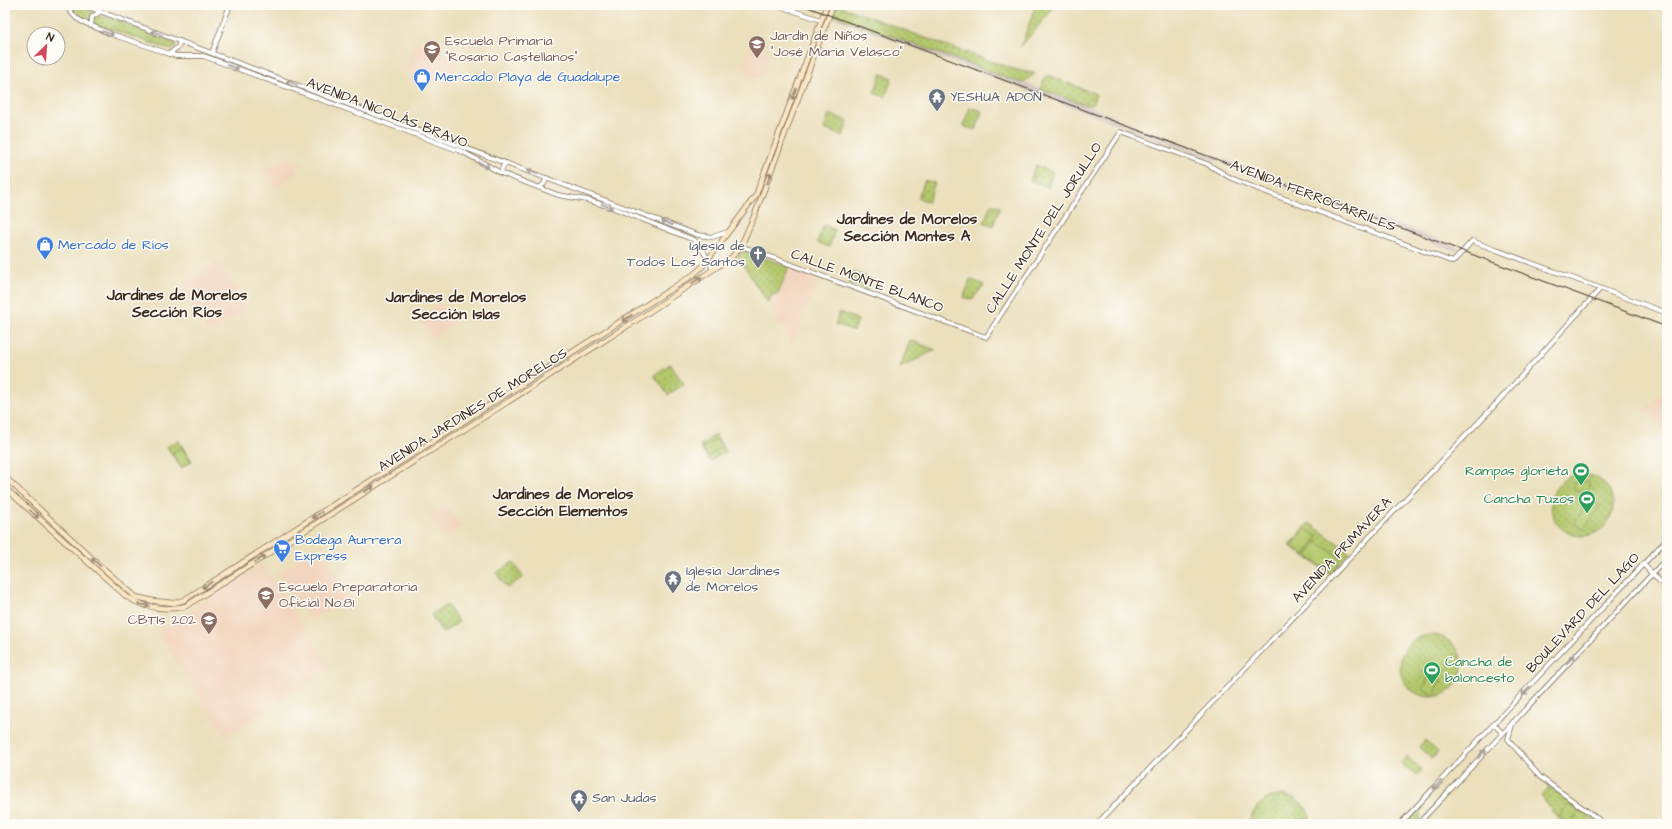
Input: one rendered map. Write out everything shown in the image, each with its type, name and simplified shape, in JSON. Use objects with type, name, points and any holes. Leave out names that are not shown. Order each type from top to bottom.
[{"type":"main road","name":"AVENIDA JARDINES DE MORELOS","points":[[5,477],[136,597],[174,603],[184,600],[693,275],[708,259],[756,195],[827,5]]},
{"type":"main road","name":"AVENIDA JARDINES DE MORELOS","points":[[5,488],[127,598],[138,604],[161,609],[173,609],[186,606],[732,256],[741,246],[755,214],[833,5]]},
{"type":"main road","points":[[798,82],[804,84]]},
{"type":"main road","points":[[745,210],[755,214]]},
{"type":"main road","points":[[552,365],[556,370]]},
{"type":"main road","points":[[425,446],[429,451]]},
{"type":"main road","points":[[384,473],[387,478]]},
{"type":"main road","points":[[282,537],[286,542]]},
{"type":"street","name":"AVENIDA NICOLÁS BRAVO","points":[[65,5],[76,18],[91,26],[169,54],[209,58],[463,152],[501,173],[558,195],[587,200],[611,207],[678,233],[694,240],[700,245],[713,269]]},
{"type":"street","name":"AVENIDA NICOLÁS BRAVO","points":[[83,5],[705,237],[723,234],[730,230]]},
{"type":"street","points":[[212,53],[230,5]]},
{"type":"street","points":[[776,5],[821,20]]},
{"type":"street","points":[[91,26],[92,17],[101,12]]},
{"type":"street","points":[[169,54],[178,47],[180,41]]},
{"type":"street","points":[[368,118],[371,112]]},
{"type":"street","name":"AVENIDA FERROCARRILES","points":[[1120,132],[1207,164],[1231,178],[1253,188],[1453,262],[1472,241],[1600,288]]},
{"type":"street","name":"CALLE MONTE DEL JORULLO","points":[[986,337],[1120,132]]},
{"type":"street","points":[[501,173],[503,166],[506,163]]},
{"type":"street","points":[[540,187],[544,184],[547,178]]},
{"type":"street","points":[[587,200],[588,193]]},
{"type":"street","points":[[678,233],[680,228]]},
{"type":"street","name":"CALLE MONTE BLANCO","points":[[741,246],[986,337]]},
{"type":"street","points":[[1600,288],[1667,313]]},
{"type":"street","name":"AVENIDA PRIMAVERA","points":[[1097,824],[1495,405],[1600,288]]},
{"type":"street","name":"BOULEVARD DEL LAGO","points":[[1400,824],[1667,539]]},
{"type":"street","name":"BOULEVARD DEL LAGO","points":[[1418,824],[1667,558]]},
{"type":"street","points":[[1644,565],[1667,589]]},
{"type":"street","points":[[1514,721],[1508,739],[1540,777],[1605,824]]},
{"type":"street","points":[[1494,724],[1502,733]]},
{"type":"shaded area","points":[[833,15],[1083,104],[1115,117],[1123,122],[1122,126],[832,17]]},
{"type":"shaded area","name":"Escuela Primaria \"Rosario Castellanos\"","points":[[415,42],[459,58],[449,87],[405,71]]},
{"type":"shaded area","name":"Jardín de Niños \"José María Velasco\"","points":[[751,46],[770,54],[760,79],[747,74],[749,68],[744,65]]},
{"type":"shaded area","points":[[1126,123],[1220,158],[1218,162],[1125,127]]},
{"type":"shaded area","points":[[287,155],[298,172],[275,187],[264,170]]},
{"type":"shaded area","points":[[1225,160],[1334,200],[1332,204],[1223,163]]},
{"type":"shaded area","points":[[1337,202],[1459,247],[1456,252],[1335,206]]},
{"type":"shaded area","points":[[218,262],[248,309],[208,334],[179,287]]},
{"type":"shaded area","points":[[789,267],[818,278],[793,344],[768,303],[772,293],[777,295]]},
{"type":"shaded area","points":[[439,304],[453,325],[432,339],[419,318]]},
{"type":"shaded area","points":[[1667,387],[1667,430],[1645,410]]},
{"type":"shaded area","points":[[446,505],[460,527],[443,538],[429,516]]},
{"type":"shaded area","points":[[318,547],[350,596],[311,621],[279,572]]},
{"type":"shaded area","points":[[262,564],[331,668],[226,736],[158,632]]},
{"type":"green space","points":[[70,5],[80,5],[98,16],[114,19],[176,44],[172,50],[84,20]]},
{"type":"green space","points":[[1036,5],[1042,5],[1053,9],[1021,46]]},
{"type":"green space","points":[[837,6],[1008,67],[1035,73],[1023,83],[1013,80],[833,15]]},
{"type":"green space","points":[[881,74],[892,78],[885,97],[874,93]]},
{"type":"green space","points":[[1047,75],[1096,94],[1092,105],[1083,104],[1040,89]]},
{"type":"green space","points":[[970,107],[982,111],[976,130],[963,126]]},
{"type":"green space","points":[[829,114],[848,121],[843,136],[824,129]]},
{"type":"green space","points":[[1036,165],[1053,172],[1048,187],[1030,180]]},
{"type":"green space","points":[[925,180],[935,183],[928,202],[918,198]]},
{"type":"green space","points":[[991,204],[1000,207],[993,226],[984,222]]},
{"type":"green space","points":[[824,225],[835,230],[829,247],[817,242]]},
{"type":"green space","points":[[743,250],[789,267],[777,295],[772,294],[768,303],[738,257]]},
{"type":"green space","points":[[854,272],[872,279],[867,291],[849,283]]},
{"type":"green space","points":[[970,279],[984,285],[972,300],[964,297]]},
{"type":"green space","points":[[840,312],[858,320],[854,331],[835,324]]},
{"type":"green space","points":[[910,340],[935,350],[900,368]]},
{"type":"green space","points":[[670,364],[684,384],[668,395],[654,375]]},
{"type":"green space","points":[[715,435],[726,451],[710,461],[699,446]]},
{"type":"green space","points":[[716,439],[722,447],[708,457],[702,448]]},
{"type":"green space","points":[[178,440],[192,461],[181,468],[167,447]]},
{"type":"green space","points":[[181,447],[191,461],[181,467],[172,453]]},
{"type":"green space","points":[[1582,474],[1599,479],[1604,483],[1608,488],[1613,505],[1608,522],[1604,527],[1599,531],[1582,536],[1565,531],[1560,527],[1556,522],[1551,505],[1556,488],[1560,483],[1565,479]]},
{"type":"green space","name":"Rampas glorieta","points":[[1589,481],[1589,491],[1574,491],[1574,482]]},
{"type":"green space","name":"Cancha Tuzos","points":[[1590,500],[1600,506],[1584,529],[1574,523]]},
{"type":"green space","points":[[1309,523],[1350,552],[1330,574],[1289,545]]},
{"type":"green space","points":[[1305,528],[1318,537],[1305,555],[1292,547]]},
{"type":"green space","points":[[1317,542],[1341,558],[1331,573],[1307,556]]},
{"type":"green space","points":[[513,562],[523,577],[507,588],[496,573]]},
{"type":"green space","points":[[447,605],[459,622],[443,633],[431,615]]},
{"type":"green space","points":[[1425,635],[1437,635],[1453,644],[1460,654],[1462,666],[1460,678],[1453,688],[1437,697],[1425,697],[1414,692],[1405,683],[1400,672],[1400,660],[1405,649],[1414,640]]},
{"type":"green space","name":"Cancha de baloncesto","points":[[1430,675],[1441,680],[1434,695],[1423,689]]},
{"type":"green space","points":[[1425,740],[1438,752],[1432,759],[1419,747]]},
{"type":"green space","points":[[1407,757],[1422,770],[1416,776],[1401,763]]},
{"type":"green space","points":[[1549,787],[1601,824],[1562,824],[1541,796]]},
{"type":"green space","points":[[1282,795],[1293,798],[1306,808],[1311,824],[1250,824],[1253,812],[1260,804],[1265,800]]},
{"type":"green space","points":[[1569,804],[1579,811],[1570,824],[1559,817]]},
{"type":"green space","points":[[1416,811],[1421,811],[1421,817],[1414,824],[1403,824]]},
{"type":"railway","points":[[802,5],[1667,327]]},
{"type":"place","name":"Jardín de Niños \"José María Velasco\"","points":[[757,59]]},
{"type":"place","name":"Escuela Primaria \"Rosario Castellanos\"","points":[[432,64]]},
{"type":"place","name":"Mercado Playa de Guadalupe","points":[[422,92]]},
{"type":"place","name":"YESHUA ADON","points":[[937,112]]},
{"type":"place","name":"Mercado de Ríos","points":[[45,260]]},
{"type":"place","name":"Iglesia de Todos Los Santos","points":[[758,269]]},
{"type":"place","name":"Rampas glorieta","points":[[1581,486]]},
{"type":"place","name":"Cancha Tuzos","points":[[1587,514]]},
{"type":"place","name":"Bodega Aurrera Express","points":[[282,563]]},
{"type":"place","name":"Iglesia Jardines de Morelos","points":[[673,594]]},
{"type":"place","name":"Escuela Preparatoria Oficial No.81","points":[[266,610]]},
{"type":"place","name":"CBTIs 202","points":[[209,635]]},
{"type":"place","name":"Cancha de baloncesto","points":[[1432,685]]},
{"type":"place","name":"San Judas","points":[[579,813]]},
{"type":"district","name":"Jardines de Morelos Sección Montes A","points":[[907,228]]},
{"type":"district","name":"Jardines de Morelos Sección Ríos","points":[[177,304]]},
{"type":"district","name":"Jardines de Morelos Sección Islas","points":[[456,306]]},
{"type":"district","name":"Jardines de Morelos Sección Elementos","points":[[563,502]]}]
